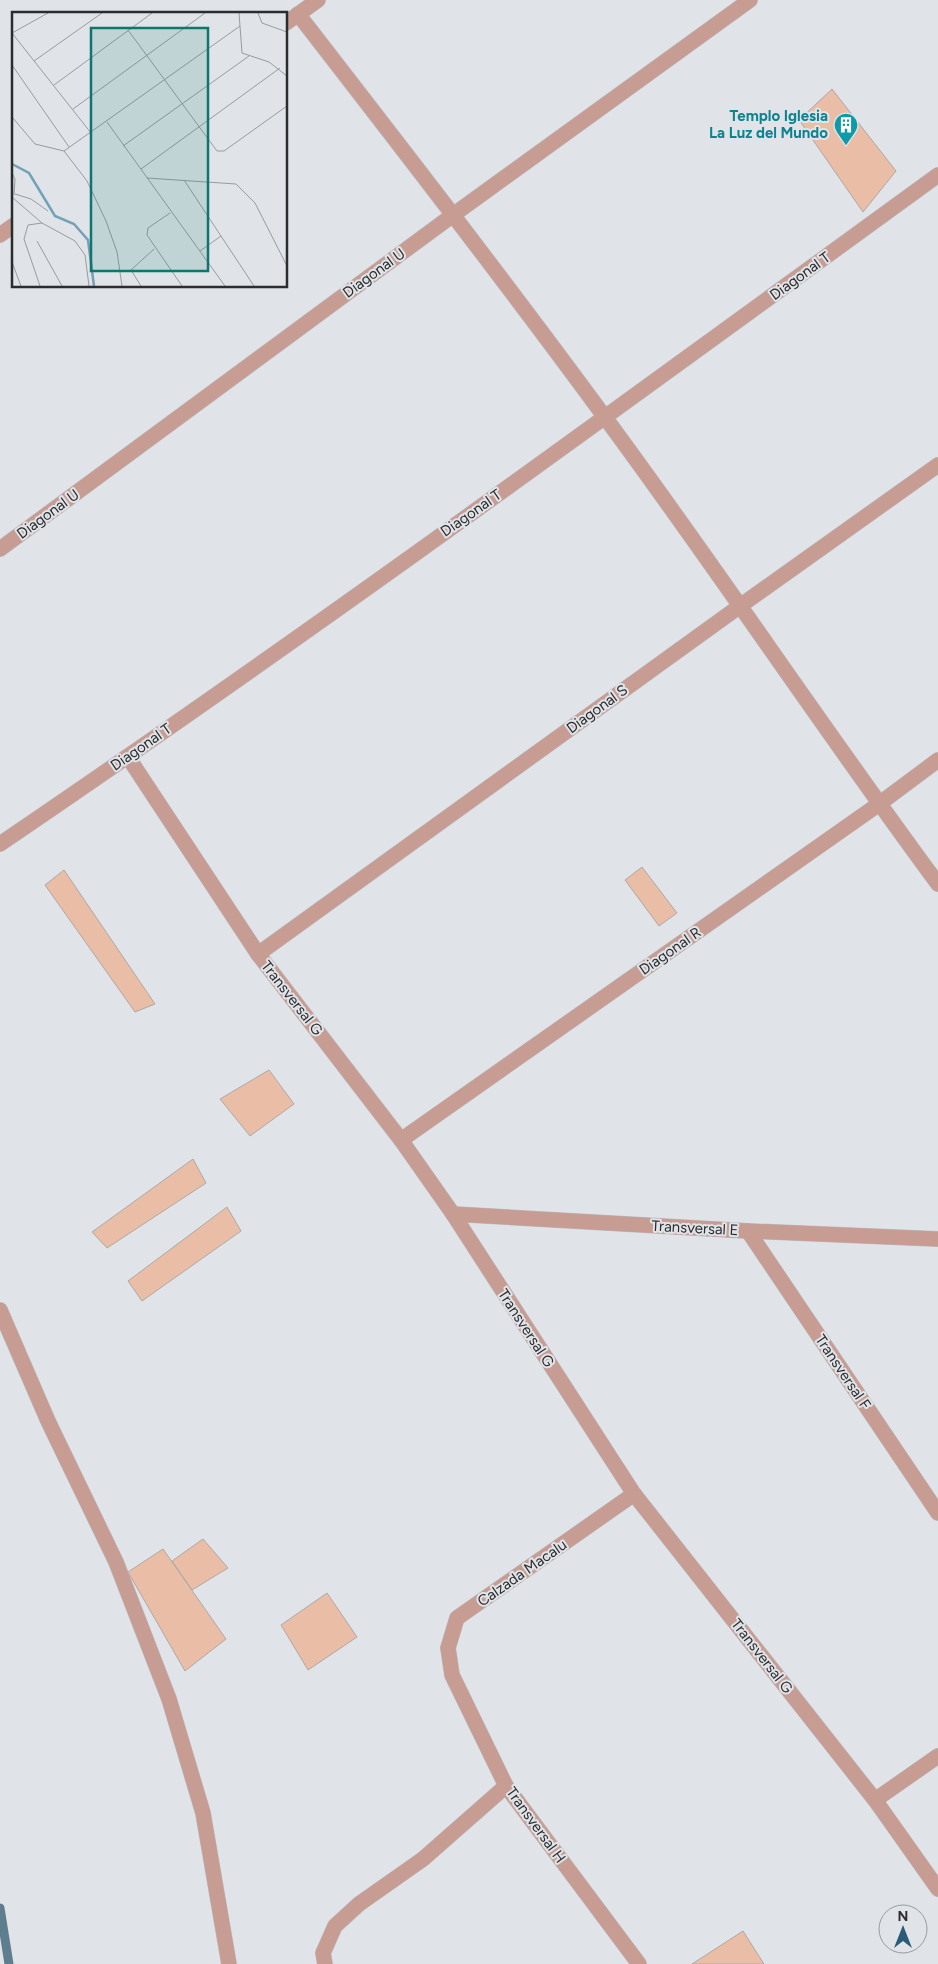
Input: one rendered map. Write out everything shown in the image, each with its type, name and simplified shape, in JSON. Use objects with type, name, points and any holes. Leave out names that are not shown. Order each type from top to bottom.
[{"type":"street","points":[[318,0],[292,19],[453,215],[605,417],[879,804],[938,884]]},
{"type":"street","name":"Diagonal U","points":[[0,549],[453,215],[750,0]]},
{"type":"street","name":"Diagonal T","points":[[0,844],[128,758],[605,417],[938,175]]},
{"type":"street","points":[[0,235],[12,226]]},
{"type":"street","name":"Diagonal S","points":[[258,954],[740,606],[938,466]]},
{"type":"street","name":"Transversal G","points":[[128,758],[258,954],[401,1140],[453,1214],[634,1494],[875,1800],[938,1889]]},
{"type":"street","name":"Diagonal R","points":[[401,1140],[879,804],[938,760]]},
{"type":"street","name":"Transversal E","points":[[453,1214],[748,1231],[938,1239]]},
{"type":"street","name":"Transversal F","points":[[748,1231],[938,1513]]},
{"type":"street","points":[[0,1310],[48,1421],[116,1562],[169,1699],[203,1813],[230,1964]]},
{"type":"street","name":"Calzada Macalu","points":[[452,1675],[448,1648],[457,1618],[634,1494]]},
{"type":"street","name":"Transversal H","points":[[452,1675],[506,1786],[640,1964]]},
{"type":"street","points":[[875,1800],[938,1756]]},
{"type":"street","points":[[325,1964],[323,1953],[335,1926],[359,1904],[423,1859],[506,1786]]},
{"type":"building","name":"Templo Iglesia La Luz del Mundo","points":[[832,89],[896,171],[863,212],[799,120]]},
{"type":"building","points":[[642,867],[677,913],[659,926],[625,880]]},
{"type":"building","points":[[64,870],[155,1004],[135,1012],[45,885]]},
{"type":"building","points":[[269,1070],[294,1104],[250,1136],[220,1099]]},
{"type":"building","points":[[193,1159],[206,1183],[107,1248],[92,1232]]},
{"type":"building","points":[[227,1207],[241,1231],[142,1301],[128,1281]]},
{"type":"building","points":[[203,1539],[228,1568],[192,1590],[172,1561]]},
{"type":"building","points":[[163,1549],[226,1639],[185,1671],[128,1572]]},
{"type":"building","points":[[327,1593],[357,1637],[308,1670],[281,1625]]},
{"type":"building","points":[[743,1931],[764,1964],[692,1964]]},
{"type":"waterway","points":[[0,1908],[9,1964]]},
{"type":"place","name":"Templo Iglesia La Luz del Mundo","points":[[846,146]]}]
